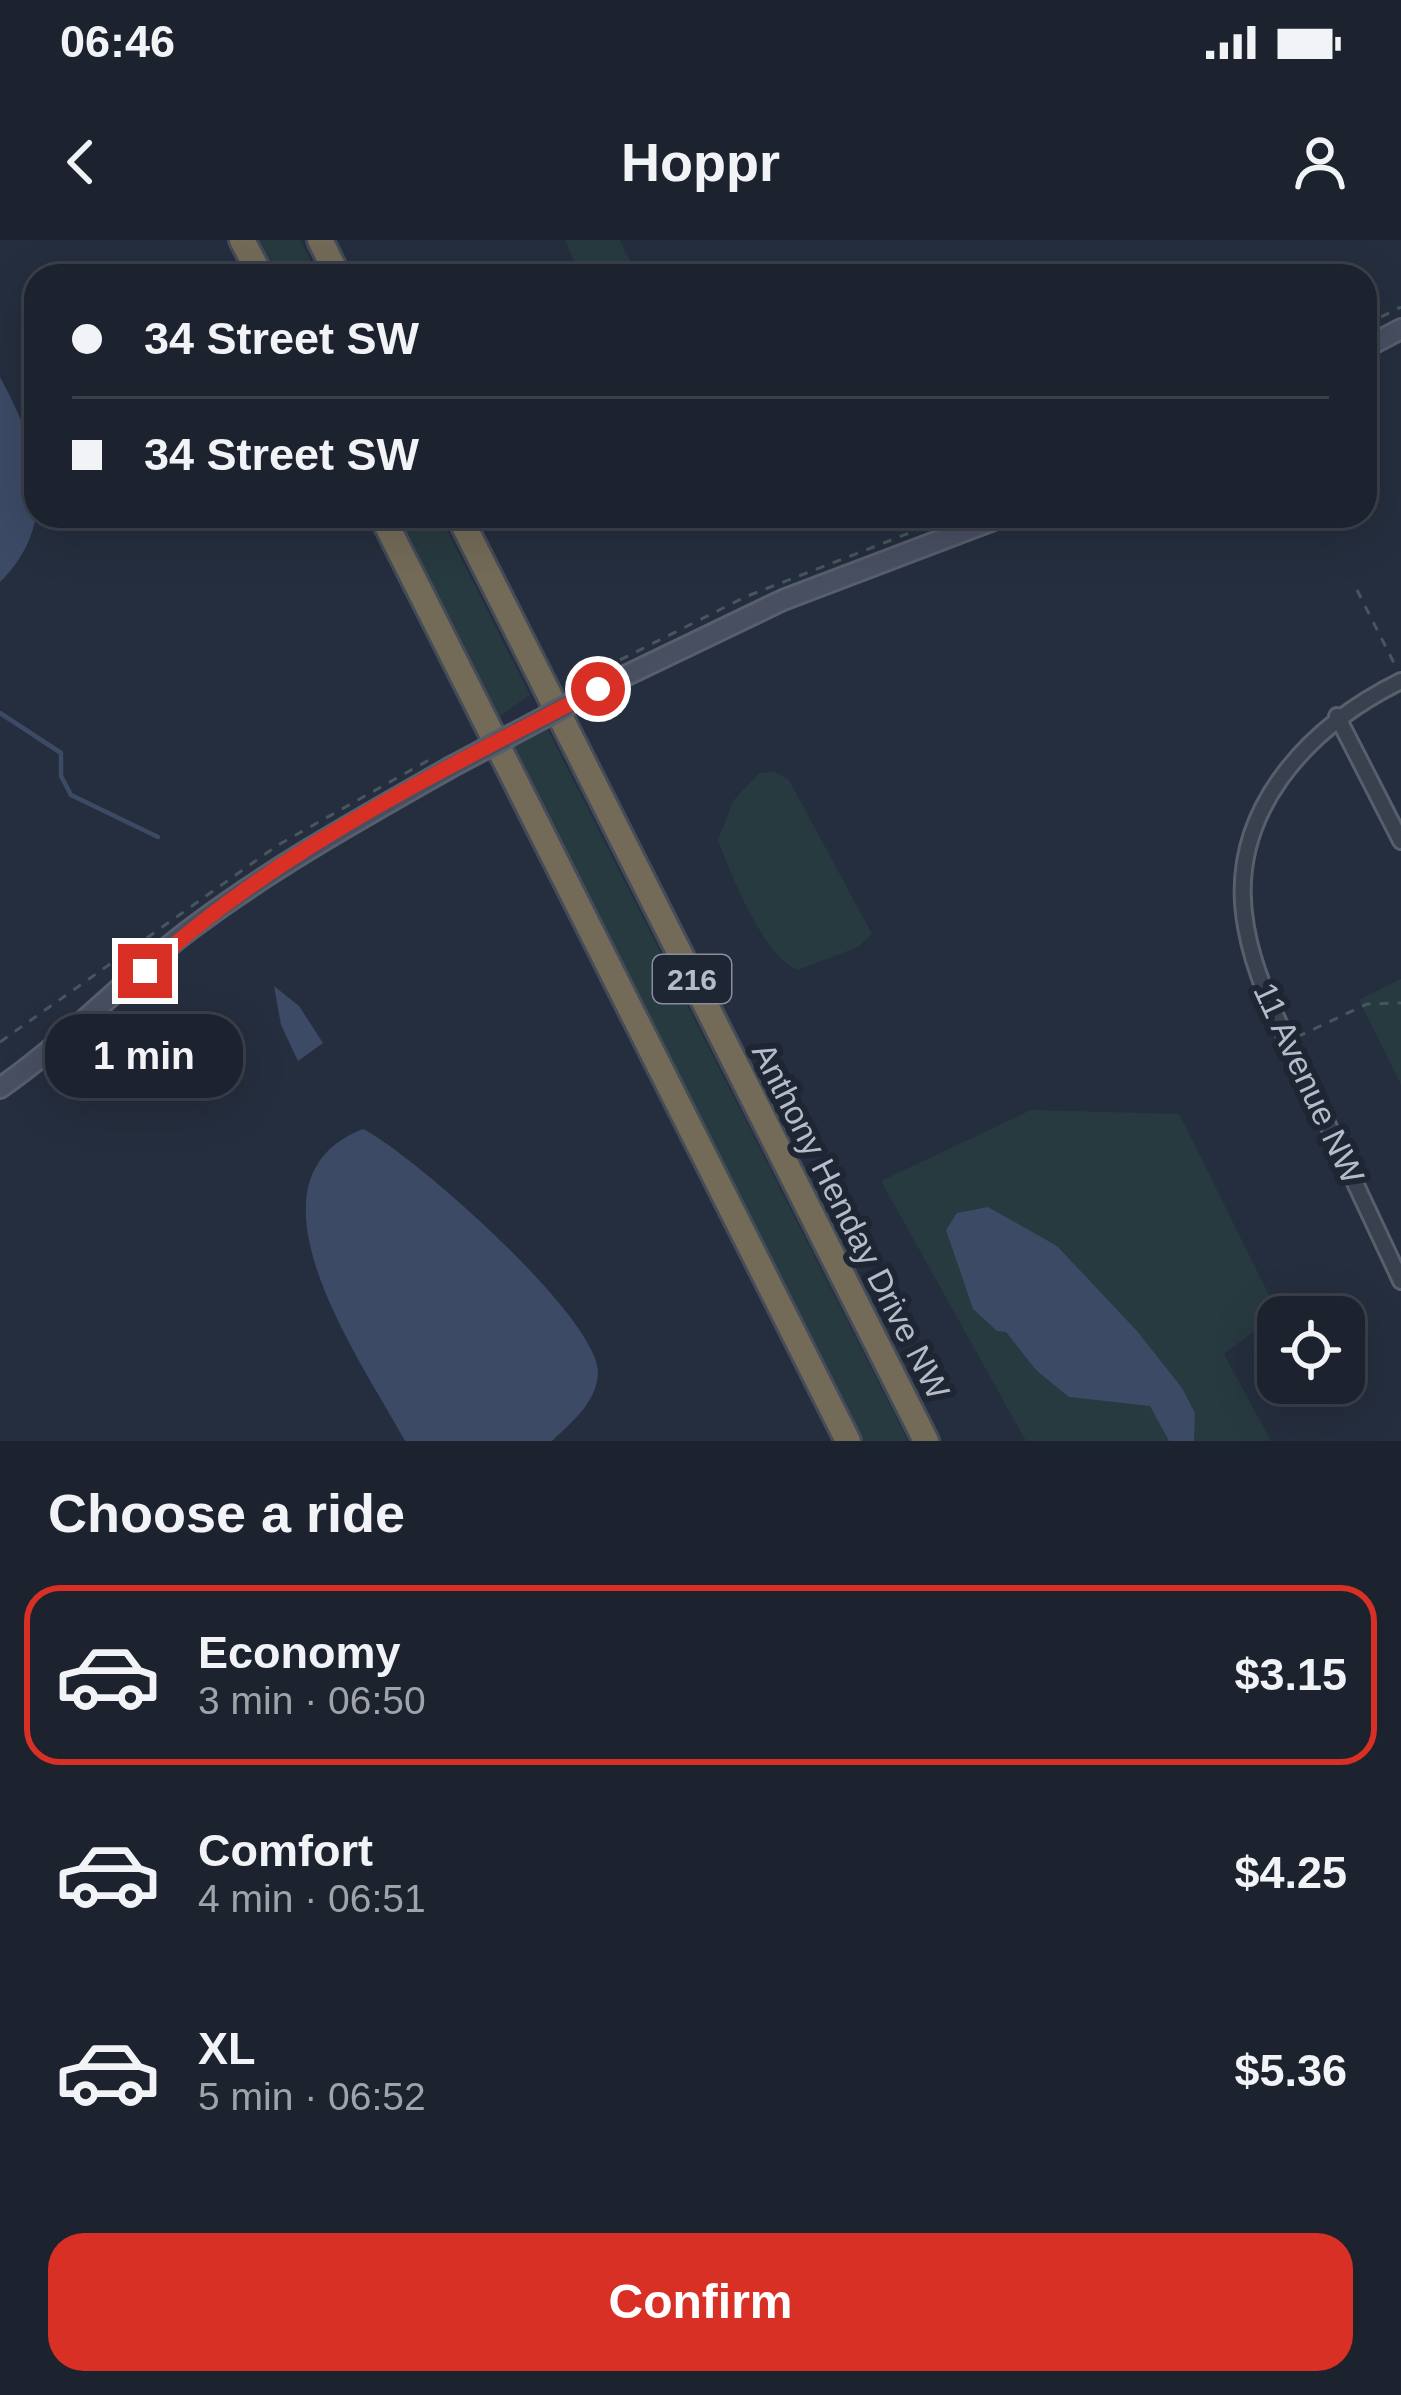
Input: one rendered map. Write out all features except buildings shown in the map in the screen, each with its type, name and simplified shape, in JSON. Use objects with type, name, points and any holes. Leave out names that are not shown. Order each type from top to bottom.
[{"type":"highway","name":"216","points":[[388,528],[848,1441]]},
{"type":"highway","name":"Anthony Henday Drive NW","points":[[465,528],[926,1441]]},
{"type":"main road","points":[[0,1088],[67,1039],[188,931],[450,760],[783,600],[972,528]]},
{"type":"street","name":"11 Avenue NW","points":[[1401,679],[1337,716],[1306,744],[1263,805],[1249,849],[1243,904],[1251,948],[1275,1015],[1401,1281]]},
{"type":"street","points":[[1337,716],[1401,841]]},
{"type":"street","name":"11 Avenue NW","points":[[1251,948],[1271,944]]},
{"type":"path","points":[[1358,590],[1401,679]]},
{"type":"path","points":[[0,1042],[278,844],[420,761],[450,760]]},
{"type":"path","points":[[1296,1038],[1367,1004],[1401,1003]]},
{"type":"green space","points":[[255,240],[300,240],[313,264],[267,264]]},
{"type":"green space","points":[[565,240],[620,240],[631,264],[575,264]]},
{"type":"green space","points":[[401,528],[446,528],[530,695],[497,718]]},
{"type":"green space","points":[[547,728],[908,1441],[859,1441],[513,747]]},
{"type":"green space","points":[[775,772],[789,780],[872,934],[858,947],[798,970],[785,962],[761,932],[718,840],[733,801],[759,773]]},
{"type":"green space","points":[[1401,979],[1401,1085],[1359,1000]]},
{"type":"green space","points":[[1031,1110],[1179,1114],[1270,1296],[1257,1296],[1257,1329],[1224,1354],[1271,1441],[1026,1441],[881,1181]]},
{"type":"water","points":[[0,377],[24,429],[24,528],[32,528],[19,558],[0,582]]},
{"type":"water","points":[[274,986],[299,1006],[323,1043],[298,1061],[281,1025]]},
{"type":"water","points":[[363,1129],[421,1170],[500,1240],[569,1315],[590,1348],[597,1384],[582,1411],[552,1441],[405,1441],[338,1321],[307,1230],[308,1188],[325,1154]]},
{"type":"water","points":[[988,1207],[1057,1246],[1137,1331],[1182,1388],[1195,1413],[1194,1441],[1169,1441],[1150,1406],[1069,1397],[1036,1370],[1006,1332],[997,1331],[973,1309],[946,1230],[957,1213]]},
{"type":"waterway","points":[[0,713],[61,753],[61,776],[71,795],[158,837]]},
{"type":"route","points":[[145,971],[188,931],[348,825],[598,689]]}]
